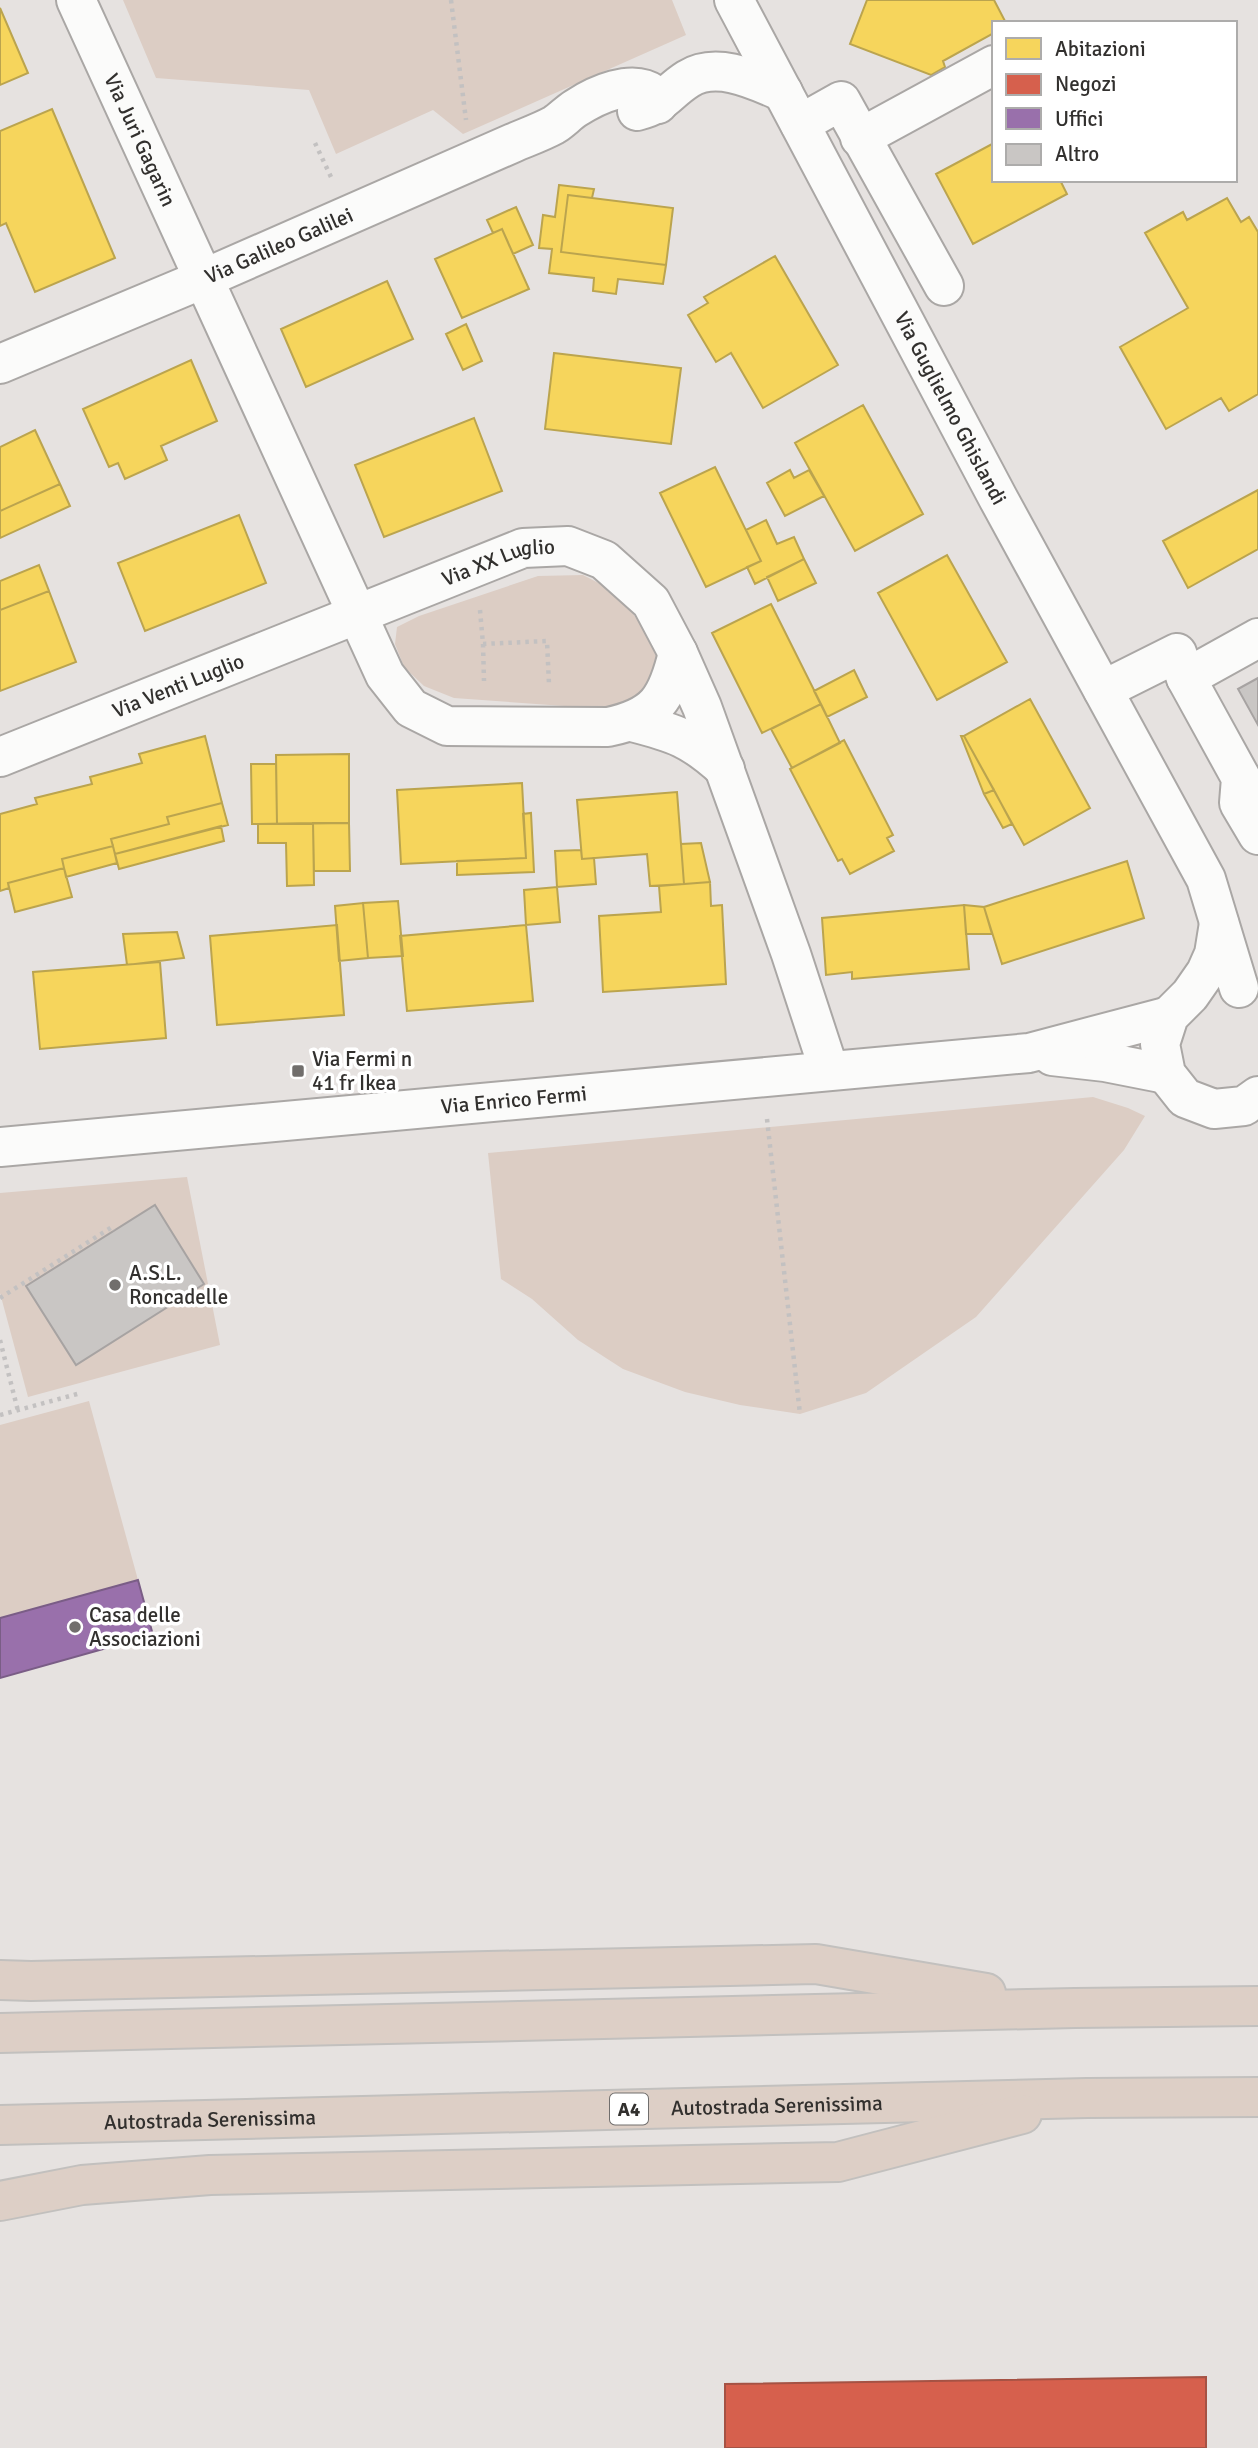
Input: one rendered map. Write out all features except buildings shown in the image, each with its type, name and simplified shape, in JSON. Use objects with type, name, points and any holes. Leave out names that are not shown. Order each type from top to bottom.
[{"type":"highway","points":[[0,1980],[816,1964],[1075,2008]]},
{"type":"highway","points":[[0,2033],[1258,2006]]},
{"type":"highway","name":"Autostrada Serenissima","points":[[0,2125],[1087,2098],[1258,2097]]},
{"type":"highway","points":[[0,2201],[82,2185],[210,2175],[838,2162],[1087,2098]]},
{"type":"street","name":"Via Juri Gagarin","points":[[76,0],[203,279]]},
{"type":"street","name":"Via Guglielmo Ghislandi","points":[[734,0],[992,486],[1206,879],[1219,922],[1249,992]]},
{"type":"street","points":[[860,138],[992,66]]},
{"type":"street","name":"Via Galileo Galilei","points":[[0,364],[203,279],[555,124],[583,104],[624,88],[648,90],[654,94],[658,104],[686,80],[707,72],[726,72],[752,79],[792,108]]},
{"type":"street","points":[[792,108],[841,102],[944,286]]},
{"type":"street","name":"Via XX Luglio","points":[[203,279],[359,613],[385,675],[411,708],[447,726],[608,727],[632,722],[656,706],[671,682],[678,653]]},
{"type":"street","name":"Via XX Luglio","points":[[359,613],[523,548],[568,546],[604,560],[650,602],[678,653],[702,707],[792,954],[829,1070]]},
{"type":"street","name":"Via Venti Luglio","points":[[0,757],[359,613]]},
{"type":"street","points":[[1186,678],[1258,638]]},
{"type":"street","points":[[1104,690],[1177,653],[1186,678],[1241,778],[1239,803],[1258,835]]},
{"type":"street","name":"Via XX Luglio","points":[[632,722],[674,733],[704,749],[725,769]]},
{"type":"street","name":"Via Guglielmo Ghislandi","points":[[1166,1074],[1160,1044],[1179,1005],[1206,972],[1214,954],[1219,922]]},
{"type":"street","name":"Via Guglielmo Ghislandi","points":[[1179,1005],[1218,986],[1249,992]]},
{"type":"street","name":"Via Enrico Fermi","points":[[1029,1053],[1179,1005]]},
{"type":"street","name":"Via Enrico Fermi","points":[[0,1147],[1029,1053],[1105,1062],[1166,1074]]},
{"type":"street","points":[[1166,1074],[1185,1098],[1214,1109],[1254,1104]]},
{"type":"path","points":[[451,0],[467,129]]},
{"type":"path","points":[[315,143],[334,186]]},
{"type":"path","points":[[477,566],[484,681]]},
{"type":"path","points":[[483,644],[547,641],[551,727]]},
{"type":"path","points":[[766,1112],[800,1414]]},
{"type":"path","points":[[0,1298],[112,1227],[114,1230]]},
{"type":"path","points":[[0,1340],[18,1411]]},
{"type":"path","points":[[0,1415],[81,1393]]},
{"type":"shaded area","points":[[123,0],[672,0],[686,35],[463,134],[433,110],[336,154],[309,90],[156,78]]},
{"type":"shaded area","points":[[583,575],[616,592],[647,632],[658,662],[651,689],[631,705],[606,709],[454,698],[424,686],[404,667],[395,644],[397,627],[419,616],[538,576]]},
{"type":"shaded area","points":[[1093,1097],[1145,1116],[1124,1150],[976,1317],[866,1393],[800,1414],[740,1405],[685,1392],[623,1369],[578,1340],[532,1299],[501,1279],[488,1153]]},
{"type":"shaded area","points":[[187,1177],[220,1345],[28,1397],[0,1293],[0,1193]]},
{"type":"shaded area","points":[[89,1401],[138,1580],[0,1618],[0,1425]]},
{"type":"place","name":"Via Fermi n 41 fr Ikea","points":[[298,1071]]},
{"type":"place","name":"A.S.L. Roncadelle","points":[[115,1285]]},
{"type":"place","name":"Casa delle Associazioni","points":[[75,1627]]}]
